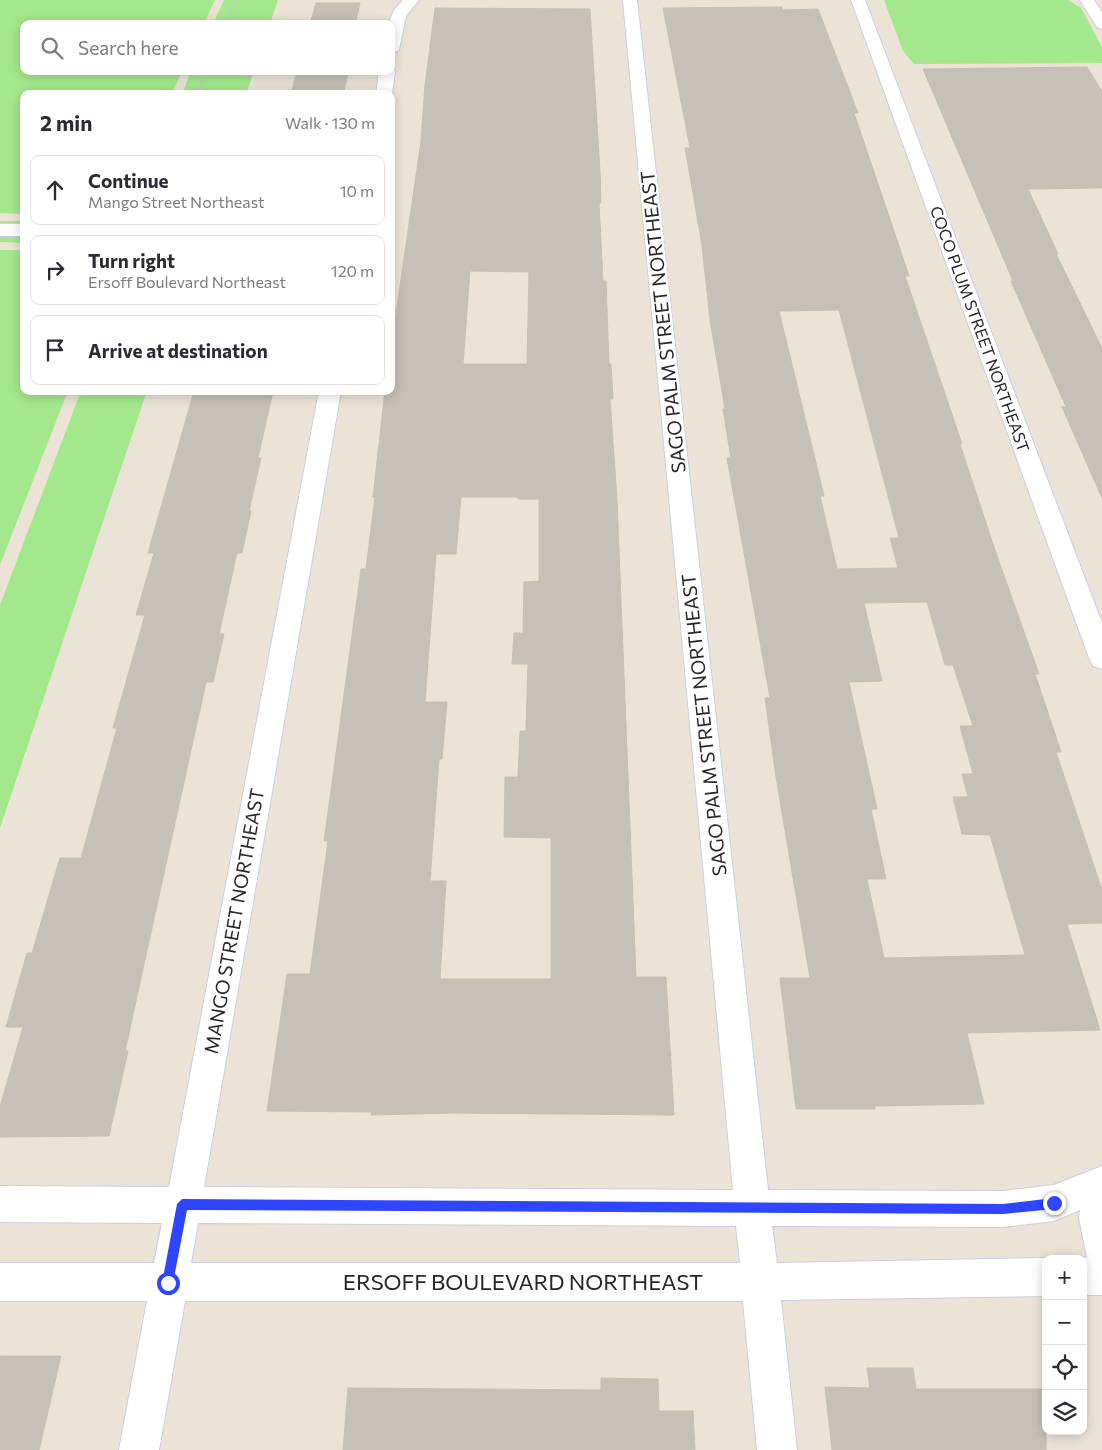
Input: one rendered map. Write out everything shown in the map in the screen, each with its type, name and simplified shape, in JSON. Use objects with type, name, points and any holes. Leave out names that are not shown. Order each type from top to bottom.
[{"type":"street","points":[[395,27],[397,16],[406,4],[412,0]]},
{"type":"street","name":"SAGO PALM STREET NORTHEAST","points":[[630,0],[777,1450]]},
{"type":"street","name":"COCO PLUM STREET NORTHEAST","points":[[858,0],[1102,658]]},
{"type":"street","points":[[1087,0],[1102,24]]},
{"type":"street","points":[[385,90],[387,75]]},
{"type":"street","points":[[0,230],[20,230]]},
{"type":"street","name":"MANGO STREET NORTHEAST","points":[[139,1450],[329,395]]},
{"type":"street","points":[[0,1204],[1003,1209],[1054,1203],[1102,1185],[1097,1218],[1102,1250]]},
{"type":"street","points":[[1087,1276],[1102,1276]]},
{"type":"street","name":"ERSOFF BOULEVARD NORTHEAST","points":[[0,1282],[761,1282],[1042,1277]]},
{"type":"path","points":[[228,20],[236,0]]},
{"type":"path","points":[[199,90],[205,75]]},
{"type":"green space","points":[[0,0],[215,0],[206,20],[20,20],[20,75],[180,75],[174,90],[20,90],[20,214],[0,213]]},
{"type":"green space","points":[[224,0],[278,0],[271,20],[215,20]]},
{"type":"green space","points":[[884,0],[1068,0],[1081,8],[1102,47],[1102,63],[914,64],[903,51]]},
{"type":"green space","points":[[189,75],[253,75],[247,90],[184,90]]},
{"type":"green space","points":[[0,221],[20,221],[20,243],[0,242]]},
{"type":"green space","points":[[0,250],[20,250],[20,395],[66,395],[0,565]]},
{"type":"green space","points":[[79,395],[146,395],[0,828],[0,605]]},
{"type":"building","points":[[316,3],[360,3],[356,20],[311,20]]},
{"type":"building","points":[[782,7],[783,10],[818,9],[858,113],[854,113],[909,276],[905,276],[962,444],[960,444],[996,553],[1039,674],[1035,674],[1061,752],[1056,752],[1102,890],[1102,923],[1067,924],[1100,1030],[967,1033],[984,1104],[874,1106],[875,1109],[796,1109],[780,978],[810,978],[776,777],[765,698],[770,698],[727,458],[731,458],[723,409],[725,409],[710,320],[702,245],[685,148],[690,148],[663,8]],"holes":[[[839,310],[899,538],[890,538],[898,568],[837,569],[820,496],[824,496],[779,311]],[[927,602],[945,665],[953,665],[973,726],[960,726],[973,774],[962,774],[968,797],[953,797],[962,834],[990,835],[1025,955],[884,958],[867,879],[886,879],[871,809],[877,809],[849,682],[882,681],[864,603]]]},
{"type":"building","points":[[435,8],[590,9],[600,172],[601,203],[599,203],[603,281],[606,281],[609,364],[611,364],[613,399],[610,399],[617,499],[636,977],[666,977],[674,1115],[452,1113],[371,1115],[372,1112],[267,1111],[287,974],[310,974],[328,841],[324,841],[361,569],[366,569],[385,395],[395,395],[395,320],[421,141],[425,85]],"holes":[[[470,271],[529,272],[527,364],[463,364]],[[461,497],[518,497],[518,499],[539,499],[539,581],[524,582],[523,633],[514,633],[512,664],[528,664],[526,731],[520,731],[518,777],[505,777],[504,837],[551,838],[551,979],[440,979],[446,881],[430,881],[439,759],[442,759],[447,702],[425,702],[436,554],[456,554]]]},
{"type":"building","points":[[1087,67],[1102,91],[1102,188],[1028,189],[1058,254],[1056,254],[1102,348],[1102,498],[1062,407],[1066,407],[1011,281],[1013,281],[923,69]]},
{"type":"building","points":[[296,75],[348,75],[344,90],[292,90]]},
{"type":"building","points":[[193,395],[272,395],[258,458],[261,458],[242,553],[237,553],[219,634],[224,634],[213,682],[206,682],[125,1051],[128,1051],[109,1136],[0,1137],[0,1107],[23,1027],[6,1027],[27,953],[32,953],[60,858],[81,858],[117,728],[113,728],[145,615],[136,615],[154,553],[148,553]]},
{"type":"building","points":[[0,1356],[61,1356],[39,1450],[0,1450]]},
{"type":"building","points":[[867,1368],[913,1368],[916,1389],[1042,1389],[1042,1435],[1046,1435],[1046,1450],[832,1450],[825,1387],[870,1388]]},
{"type":"building","points":[[601,1378],[658,1379],[659,1411],[693,1411],[695,1450],[343,1450],[348,1388],[601,1390]]},
{"type":"route","points":[[168,1283],[182,1204],[1003,1209],[1054,1203]]}]
